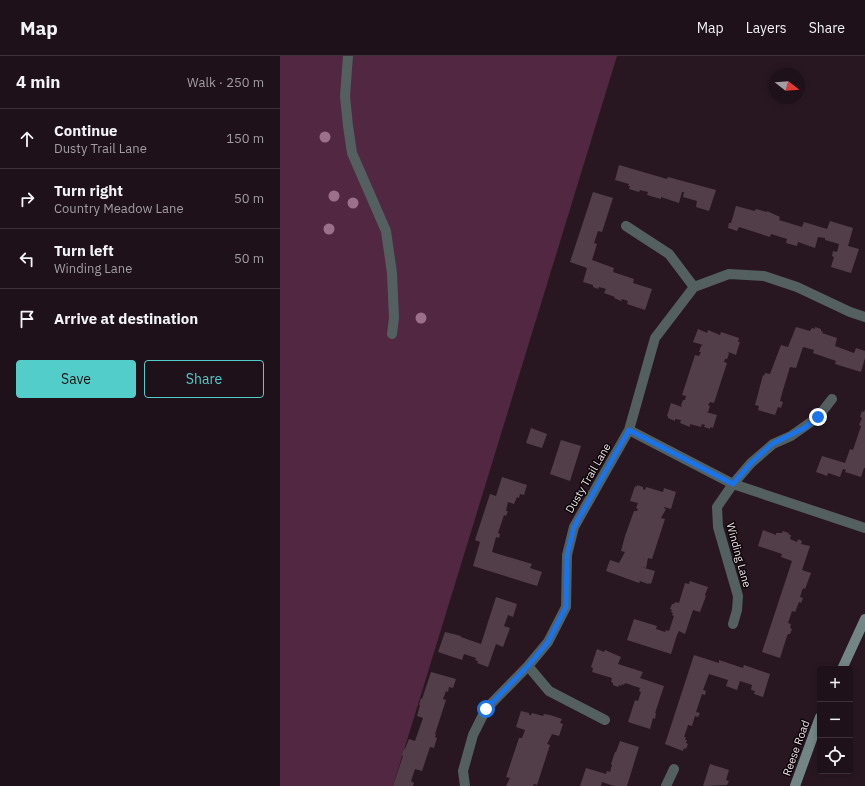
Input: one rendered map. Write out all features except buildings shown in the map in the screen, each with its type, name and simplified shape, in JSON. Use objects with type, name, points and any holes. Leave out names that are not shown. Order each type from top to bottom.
[{"type":"main road","points":[[843,666],[865,619]]},
{"type":"main road","name":"Reese Road","points":[[795,786],[817,725]]},
{"type":"street","points":[[348,56],[345,96],[352,153],[386,231],[392,273],[394,318],[392,334]]},
{"type":"street","points":[[626,226],[670,254],[694,287],[729,274],[764,276],[797,287],[850,312],[865,317]]},
{"type":"street","name":"Dusty Trail Lane","points":[[465,786],[463,771],[473,735],[486,709],[528,666],[548,642],[566,607],[567,555],[574,527],[629,430],[655,338],[694,287]]},
{"type":"street","name":"Winding Lane","points":[[733,624],[737,610],[738,596],[718,527],[718,507],[733,484],[756,458],[772,444],[804,428],[818,417],[832,399]]},
{"type":"street","points":[[629,430],[733,484],[865,528]]},
{"type":"street","points":[[528,666],[549,691],[604,720]]},
{"type":"street","points":[[666,786],[674,769]]},
{"type":"shaded area","points":[[280,56],[617,56],[393,786],[280,786]]},
{"type":"route","points":[[486,709],[528,666],[548,642],[566,607],[567,555],[574,527],[629,430],[733,484],[751,463],[772,444],[791,436],[818,417]]}]
